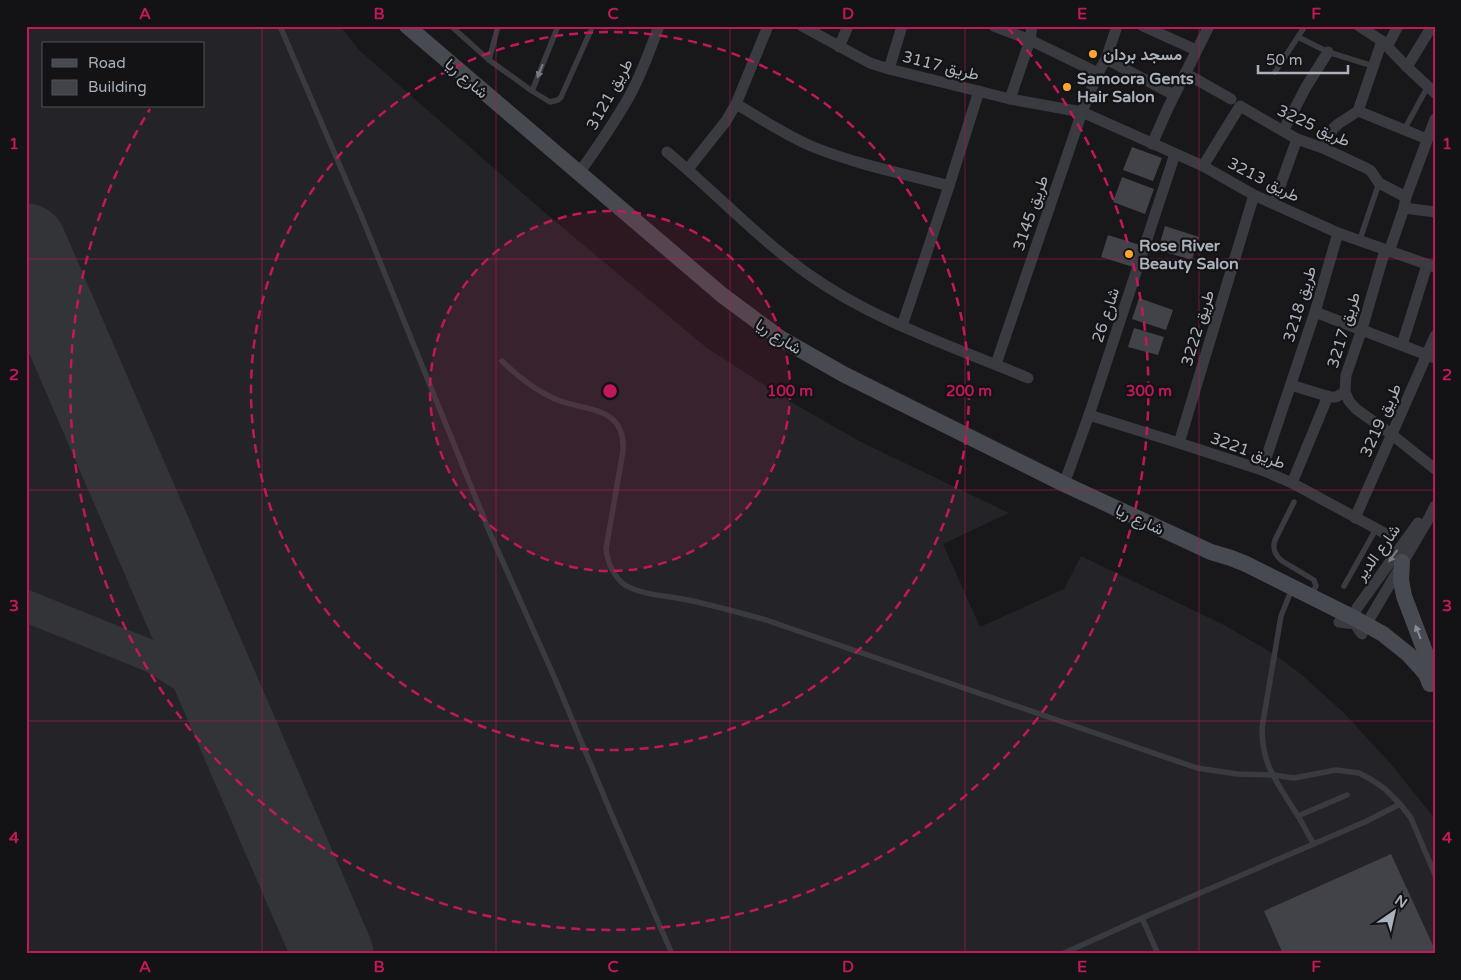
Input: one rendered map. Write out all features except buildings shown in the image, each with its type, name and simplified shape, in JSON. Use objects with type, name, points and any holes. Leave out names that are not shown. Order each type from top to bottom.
[{"type":"main road","name":"شارع ريا","points":[[407,26],[722,295],[780,338],[836,370],[1064,484],[1211,552],[1246,564],[1311,596],[1355,624]]},
{"type":"main road","name":"شارع ريا","points":[[1211,552],[1234,567],[1289,596],[1383,634],[1408,654],[1433,684]]},
{"type":"main road","points":[[1402,562],[1401,580],[1404,596],[1433,684]]},
{"type":"street","name":"طريق 3121","points":[[579,173],[609,130],[630,95],[659,26]]},
{"type":"street","points":[[688,169],[726,121],[736,104],[768,26]]},
{"type":"street","name":"طريق 3117","points":[[802,26],[870,63],[889,69],[1010,99],[1082,112]]},
{"type":"street","points":[[839,47],[848,26]]},
{"type":"street","points":[[889,69],[902,26]]},
{"type":"street","points":[[994,26],[1030,40],[1098,73]]},
{"type":"street","points":[[1010,99],[1030,40],[1032,26]]},
{"type":"street","name":"طريق 3145","points":[[996,364],[1082,112],[1098,73],[1106,59],[1117,26]]},
{"type":"street","points":[[1143,26],[1196,50]]},
{"type":"street","points":[[1152,144],[1174,95],[1209,26]]},
{"type":"street","points":[[1359,26],[1385,43],[1431,89]]},
{"type":"street","points":[[1323,148],[1333,129],[1358,111],[1373,66],[1385,43],[1398,26]]},
{"type":"street","points":[[1407,67],[1432,26]]},
{"type":"street","points":[[1283,131],[1306,87],[1328,52]]},
{"type":"street","points":[[1106,59],[1174,95]]},
{"type":"street","points":[[1185,73],[1231,100]]},
{"type":"street","points":[[902,326],[979,91]]},
{"type":"street","points":[[736,104],[815,148],[854,161],[949,186]]},
{"type":"street","name":"طريق 3225","points":[[1203,166],[1240,106],[1296,138],[1366,168],[1371,171],[1379,183],[1405,202]]},
{"type":"street","points":[[1358,111],[1427,140]]},
{"type":"street","name":"طريق 3213","points":[[1082,112],[1203,166],[1254,195],[1338,233],[1431,266]]},
{"type":"street","name":"طريق 3217","points":[[1435,119],[1387,251],[1346,375],[1345,392],[1349,401],[1356,409],[1435,469]]},
{"type":"street","points":[[1274,203],[1296,138]]},
{"type":"street","points":[[667,152],[785,257],[835,291],[902,326],[1028,378]]},
{"type":"street","name":"شارع 26","points":[[1064,484],[1089,416],[1174,154]]},
{"type":"street","name":"طريق 3222","points":[[1179,443],[1254,195]]},
{"type":"street","points":[[1405,202],[1435,212]]},
{"type":"street","name":"طريق 3218","points":[[1262,470],[1315,312],[1338,233]]},
{"type":"street","points":[[1402,345],[1431,266]]},
{"type":"street","points":[[1315,312],[1431,357]]},
{"type":"street","name":"طريق 3219","points":[[1355,518],[1391,434],[1431,357],[1435,336]]},
{"type":"street","points":[[1291,384],[1328,396],[1336,397],[1345,392]]},
{"type":"street","points":[[1292,484],[1328,396]]},
{"type":"street","name":"طريق 3221","points":[[1089,416],[1262,470],[1388,535]]},
{"type":"street","name":"شارع الدير","points":[[1435,506],[1372,615],[1355,624],[1355,613],[1360,604],[1424,515],[1435,506]]},
{"type":"lane","points":[[280,26],[361,215],[490,533],[672,954]]},
{"type":"lane","points":[[451,26],[489,60],[550,102],[558,100],[592,26]]},
{"type":"lane","points":[[489,60],[498,26]]},
{"type":"lane","points":[[532,91],[558,26]]},
{"type":"lane","points":[[1275,72],[1305,26]]},
{"type":"lane","points":[[1298,36],[1328,52],[1373,66]]},
{"type":"lane","points":[[1404,130],[1431,89]]},
{"type":"lane","points":[[1359,242],[1379,183]]},
{"type":"lane","points":[[502,361],[541,392],[571,405],[604,413],[612,418],[618,426],[623,442],[606,549],[607,560],[614,574],[619,580],[632,588],[647,593],[707,604],[766,620],[1197,768],[1237,774],[1273,775],[1294,778],[1336,770],[1359,773],[1385,789],[1411,818],[1435,876]]},
{"type":"lane","points":[[1294,502],[1274,540],[1273,546],[1277,557],[1316,581],[1316,586],[1311,596]]},
{"type":"lane","points":[[1344,586],[1376,529]]},
{"type":"lane","points":[[1289,596],[1284,605],[1280,621],[1262,728],[1262,744],[1266,760],[1273,775],[1314,844]]},
{"type":"lane","points":[[1298,816],[1348,795]]},
{"type":"lane","points":[[1062,954],[1367,822],[1400,804]]},
{"type":"lane","points":[[1142,918],[1158,954]]},
{"type":"shaded area","points":[[26,26],[340,26],[360,51],[537,206],[707,348],[791,402],[861,442],[1009,513],[943,544],[980,627],[1064,589],[1081,556],[1224,625],[1274,654],[1302,675],[1344,713],[1391,764],[1435,819],[1435,954],[26,954]]},
{"type":"taxiway","points":[[26,606],[153,657],[181,674],[218,709],[240,737]]},
{"type":"runway","points":[[26,244],[333,954]]},
{"type":"place","name":"مسجد بردان","points":[[1093,54]]},
{"type":"place","name":"Samoora Gents Hair Salon","points":[[1067,87]]},
{"type":"place","name":"Rose River Beauty Salon","points":[[1129,254]]}]
